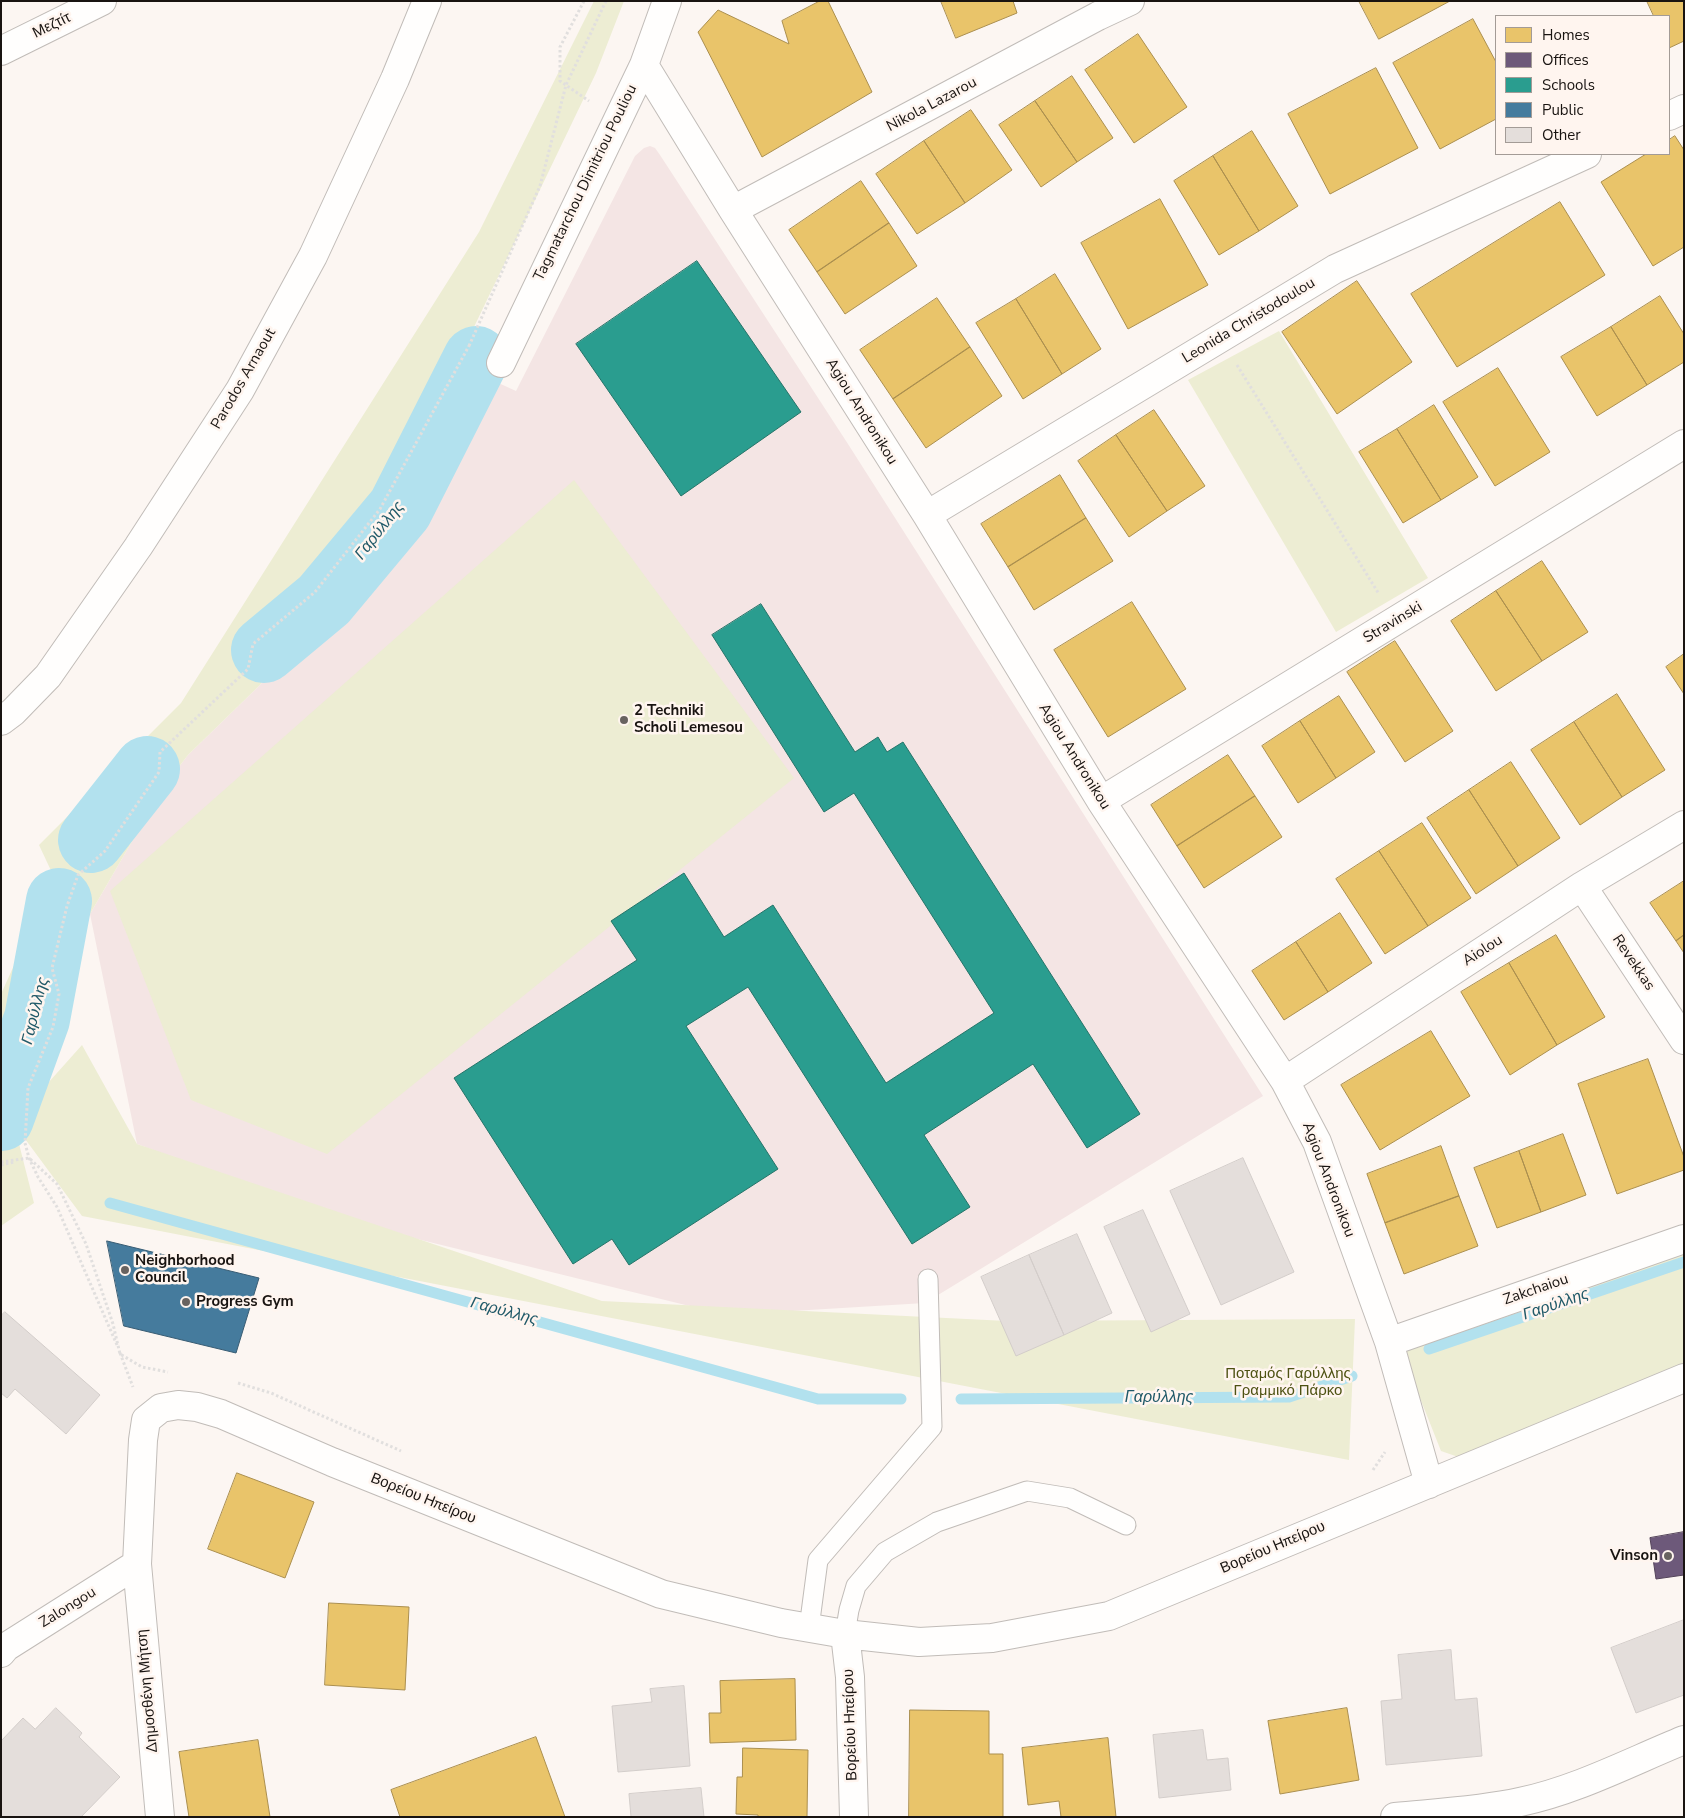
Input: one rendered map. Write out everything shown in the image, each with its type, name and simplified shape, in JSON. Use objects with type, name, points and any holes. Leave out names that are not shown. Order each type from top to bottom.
[{"type":"street","name":"Μεζτίτ","points":[[3,46],[102,1]]},
{"type":"street","name":"Parodos Arnaout","points":[[1,721],[13,712],[48,676],[138,547],[240,390],[313,256],[395,80],[427,1]]},
{"type":"street","name":"Tagmatarchou Dimitriou Pouliou","points":[[501,363],[644,65],[667,1]]},
{"type":"street","name":"Nikola Lazarou","points":[[734,210],[1095,9],[1130,1]]},
{"type":"street","name":"Agiou Andronikou","points":[[644,65],[927,515],[1101,801],[1285,1081],[1317,1142],[1388,1342],[1429,1484]]},
{"type":"street","points":[[1670,116],[1684,109]]},
{"type":"street","name":"Leonida Christodoulou","points":[[927,515],[1335,270],[1584,155]]},
{"type":"street","name":"Stravinski","points":[[1101,801],[1684,444]]},
{"type":"street","name":"Aiolou","points":[[1285,1081],[1582,886],[1684,825]]},
{"type":"street","name":"Revekkas","points":[[1582,886],[1684,1040]]},
{"type":"street","name":"Zakchaiou","points":[[1388,1342],[1684,1239]]},
{"type":"street","name":"Βορείου Ηπείρου","points":[[136,1564],[143,1440],[146,1420],[161,1408],[178,1405],[197,1407],[221,1414],[332,1462],[661,1594],[781,1623],[845,1634],[918,1642],[992,1638],[1109,1616],[1684,1378]]},
{"type":"street","name":"Zalongou","points":[[1,1653],[6,1647],[136,1564]]},
{"type":"street","name":"Δημοσθένη Μήτση","points":[[136,1564],[160,1817]]},
{"type":"street","name":"Βορείου Ηπείρου","points":[[845,1634],[850,1677],[854,1817]]},
{"type":"street","points":[[1395,1817],[1472,1810],[1520,1802],[1566,1789],[1684,1740]]},
{"type":"lane","points":[[809,1628],[818,1560],[932,1427],[928,1279]]},
{"type":"lane","points":[[845,1634],[856,1586],[885,1552],[937,1522],[1026,1491],[1070,1498],[1126,1525]]},
{"type":"path","points":[[566,85],[560,80],[560,47],[584,1]]},
{"type":"path","points":[[170,1372],[142,1367],[120,1354],[56,1207],[38,1177],[24,1143],[28,1088],[53,1027],[59,994],[52,968],[67,906],[78,875],[105,851],[159,772],[160,752],[248,669],[253,644],[315,592],[380,509],[468,349],[540,186],[566,85],[606,1]]},
{"type":"path","points":[[1220,338],[1396,622]]},
{"type":"path","points":[[1,1164],[29,1158]]},
{"type":"path","points":[[29,1158],[57,1184],[86,1244],[113,1324],[120,1354]]},
{"type":"path","points":[[236,1383],[271,1393],[404,1452]]},
{"type":"path","points":[[1368,1476],[1384,1456],[1386,1449]]},
{"type":"shaded area","name":"2 Techniki Scholi Lemesou","points":[[650,146],[655,148],[660,155],[848,444],[1263,1096],[925,1303],[726,1315],[336,1219],[137,1144],[90,914],[163,788],[188,755],[260,685],[334,594],[398,509],[470,370],[516,391],[635,156],[644,148]]},
{"type":"green space","name":"Ποταμός Γαρύλλης Γραμμικό Πάρκο","points":[[594,1],[624,1],[596,73],[425,429],[260,685],[188,755],[163,788],[51,977],[14,1121],[82,1045],[137,1144],[602,1301],[1007,1321],[1355,1319],[1349,1460],[82,1216],[14,1124],[34,1203],[1,1226],[1,994],[54,877],[39,845],[181,703],[479,232]]},
{"type":"green space","points":[[1279,331],[1428,578],[1336,632],[1188,380]]},
{"type":"green space","points":[[574,480],[794,778],[327,1154],[191,1100],[110,891]]},
{"type":"green space","points":[[1684,1230],[1684,1389],[1493,1469],[1441,1451],[1399,1345]]},
{"type":"building: Homes","points":[[820,1],[828,1],[872,92],[762,157],[698,32],[718,10],[789,44],[782,21]]},
{"type":"building: Homes","points":[[941,1],[1013,1],[1017,13],[956,38]]},
{"type":"building: Homes","points":[[1359,1],[1450,1],[1379,39]]},
{"type":"building: Homes","points":[[1647,1],[1684,1],[1684,41],[1670,48],[1670,15],[1654,15]]},
{"type":"building: Homes","points":[[1473,19],[1495,60],[1495,120],[1440,149],[1393,63]]},
{"type":"building: Homes","points":[[1138,34],[1187,107],[1134,143],[1085,70]]},
{"type":"building: Homes","points":[[1376,68],[1418,148],[1330,194],[1288,114]]},
{"type":"building: Homes","points":[[1072,76],[1113,138],[1077,162],[1035,101]]},
{"type":"building: Homes","points":[[1035,101],[1077,162],[1041,187],[999,125]]},
{"type":"building: Homes","points":[[971,110],[1012,170],[965,203],[924,141]]},
{"type":"building: Homes","points":[[1252,131],[1298,206],[1259,231],[1213,156]]},
{"type":"building: Homes","points":[[1675,136],[1684,150],[1684,247],[1653,266],[1601,182],[1644,155],[1670,155],[1670,139]]},
{"type":"building: Homes","points":[[924,141],[965,203],[917,234],[876,174]]},
{"type":"building: Homes","points":[[1213,156],[1259,231],[1219,255],[1174,181]]},
{"type":"building: Homes","points":[[861,181],[889,223],[817,272],[789,230]]},
{"type":"building: Homes","points":[[1160,199],[1208,285],[1128,329],[1081,243]]},
{"type":"building: Homes","points":[[1560,202],[1605,275],[1457,367],[1411,294]]},
{"type":"building: Homes","points":[[889,223],[917,266],[845,314],[817,272]]},
{"type":"building: Homes","points":[[1055,274],[1101,349],[1062,374],[1016,299]]},
{"type":"building: Homes","points":[[1357,281],[1412,362],[1337,414],[1282,332]]},
{"type":"building: Homes","points":[[1660,296],[1684,334],[1684,362],[1647,385],[1611,327]]},
{"type":"building: Homes","points":[[937,298],[970,347],[893,399],[860,350]]},
{"type":"building: Homes","points":[[1016,299],[1062,374],[1023,399],[976,323]]},
{"type":"building: Homes","points":[[1611,327],[1647,385],[1597,416],[1561,357]]},
{"type":"building: Homes","points":[[970,347],[1002,396],[926,448],[893,399]]},
{"type":"building: Homes","points":[[1498,368],[1550,452],[1495,486],[1443,402]]},
{"type":"building: Homes","points":[[1434,405],[1478,477],[1441,500],[1397,429]]},
{"type":"building: Homes","points":[[1154,410],[1205,486],[1167,511],[1116,435]]},
{"type":"building: Homes","points":[[1397,429],[1441,500],[1403,523],[1359,452]]},
{"type":"building: Homes","points":[[1116,435],[1167,511],[1129,537],[1078,461]]},
{"type":"building: Homes","points":[[1060,475],[1086,518],[1008,567],[981,524]]},
{"type":"building: Homes","points":[[1086,518],[1113,561],[1034,610],[1008,567]]},
{"type":"building: Homes","points":[[1542,561],[1588,632],[1542,661],[1496,591]]},
{"type":"building: Homes","points":[[1496,591],[1542,661],[1496,691],[1451,621]]},
{"type":"building: Homes","points":[[1132,602],[1186,689],[1108,737],[1054,650]]},
{"type":"building: Homes","points":[[1395,641],[1453,731],[1405,762],[1347,672]]},
{"type":"building: Homes","points":[[1684,654],[1684,694],[1666,667]]},
{"type":"building: Homes","points":[[1617,694],[1665,770],[1622,797],[1574,722]]},
{"type":"building: Homes","points":[[1339,696],[1375,752],[1336,778],[1300,721]]},
{"type":"building: Homes","points":[[1300,721],[1336,778],[1298,803],[1262,746]]},
{"type":"building: Homes","points":[[1574,722],[1622,797],[1580,825],[1531,750]]},
{"type":"building: Homes","points":[[1228,755],[1255,796],[1177,846],[1151,805]]},
{"type":"building: Homes","points":[[1511,762],[1560,838],[1518,866],[1469,790]]},
{"type":"building: Homes","points":[[1469,790],[1518,866],[1476,894],[1427,818]]},
{"type":"building: Homes","points":[[1255,796],[1282,837],[1204,888],[1177,846]]},
{"type":"building: Homes","points":[[1422,823],[1471,898],[1428,926],[1379,851]]},
{"type":"building: Homes","points":[[1379,851],[1428,926],[1385,954],[1336,879]]},
{"type":"building: Homes","points":[[1684,881],[1684,935],[1676,941],[1650,903]]},
{"type":"building: Homes","points":[[1340,913],[1372,963],[1328,992],[1296,942]]},
{"type":"building: Homes","points":[[1556,935],[1605,1017],[1557,1045],[1509,963]]},
{"type":"building: Homes","points":[[1684,935],[1684,953],[1676,941]]},
{"type":"building: Homes","points":[[1296,942],[1328,992],[1284,1020],[1252,971]]},
{"type":"building: Homes","points":[[1509,963],[1557,1045],[1510,1075],[1461,992]]},
{"type":"building: Homes","points":[[1431,1031],[1470,1096],[1380,1150],[1341,1085]]},
{"type":"building: Homes","points":[[1648,1059],[1684,1157],[1684,1170],[1617,1194],[1578,1084]]},
{"type":"building: Homes","points":[[1563,1134],[1586,1195],[1541,1212],[1519,1151]]},
{"type":"building: Homes","points":[[1441,1146],[1459,1196],[1385,1223],[1367,1174]]},
{"type":"building: Homes","points":[[1519,1151],[1541,1212],[1497,1228],[1474,1168]]},
{"type":"building: Homes","points":[[1459,1196],[1478,1246],[1404,1274],[1385,1223]]},
{"type":"building: Homes","points":[[237,1473],[314,1502],[285,1578],[208,1549]]},
{"type":"building: Homes","points":[[329,1603],[409,1607],[405,1690],[325,1685]]},
{"type":"building: Homes","points":[[795,1679],[796,1740],[710,1743],[709,1713],[721,1713],[720,1681]]},
{"type":"building: Homes","points":[[1347,1708],[1359,1780],[1280,1794],[1268,1721]]},
{"type":"building: Homes","points":[[910,1710],[989,1711],[989,1754],[1003,1754],[1003,1817],[909,1817]]},
{"type":"building: Homes","points":[[536,1737],[565,1817],[400,1817],[391,1790]]},
{"type":"building: Homes","points":[[1108,1738],[1116,1817],[1061,1817],[1059,1801],[1028,1805],[1022,1748]]},
{"type":"building: Homes","points":[[258,1740],[270,1817],[189,1817],[179,1752]]},
{"type":"building: Homes","points":[[743,1748],[808,1750],[807,1817],[758,1817],[758,1815],[736,1814],[737,1777],[742,1777]]},
{"type":"building: Offices","name":"Vinson","points":[[1684,1532],[1684,1575],[1656,1579],[1650,1538]]},
{"type":"building: Schools","points":[[697,261],[801,412],[681,496],[576,344]]},
{"type":"building: Schools","points":[[761,604],[855,752],[878,737],[887,752],[903,742],[1140,1114],[1087,1148],[1033,1064],[924,1135],[970,1207],[912,1244],[748,987],[686,1026],[778,1169],[629,1265],[612,1239],[573,1264],[454,1078],[637,960],[611,921],[684,873],[724,937],[773,905],[886,1083],[994,1013],[854,793],[824,812],[712,635]]},
{"type":"building: Public","name":"Progress Gym","points":[[107,1241],[259,1278],[236,1353],[124,1326]]},
{"type":"building: Other","points":[[1243,1158],[1294,1272],[1221,1305],[1170,1191]]},
{"type":"building: Other","points":[[1143,1210],[1190,1314],[1151,1332],[1104,1227]]},
{"type":"building: Other","points":[[1077,1234],[1112,1313],[1064,1335],[1029,1255]]},
{"type":"building: Other","points":[[1029,1255],[1064,1335],[1016,1356],[981,1277]]},
{"type":"building: Other","points":[[5,1312],[100,1395],[66,1434],[15,1389],[7,1398],[1,1393],[1,1316]]},
{"type":"building: Other","points":[[1684,1620],[1684,1695],[1636,1713],[1611,1648]]},
{"type":"building: Other","points":[[1451,1650],[1455,1700],[1477,1698],[1482,1756],[1386,1765],[1381,1701],[1402,1699],[1398,1655]]},
{"type":"building: Other","points":[[684,1686],[690,1766],[618,1772],[612,1706],[652,1702],[650,1689]]},
{"type":"building: Other","points":[[56,1708],[82,1733],[79,1737],[120,1777],[81,1817],[1,1817],[1,1741],[23,1718],[35,1729]]},
{"type":"building: Other","points":[[1203,1730],[1207,1760],[1228,1758],[1231,1790],[1159,1798],[1153,1735]]},
{"type":"building: Other","points":[[701,1788],[704,1817],[631,1817],[629,1794]]},
{"type":"waterway","name":"Γαρύλλης","points":[[264,650],[324,600],[400,509],[476,359]]},
{"type":"waterway","name":"Γαρύλλης","points":[[91,840],[147,769]]},
{"type":"waterway","name":"Γαρύλλης","points":[[1,1118],[37,1019],[59,901]]},
{"type":"waterway","name":"Γαρύλλης","points":[[110,1203],[818,1399],[901,1399]]},
{"type":"waterway","name":"Γαρύλλης","points":[[1429,1349],[1684,1262]]},
{"type":"waterway","name":"Γαρύλλης","points":[[961,1399],[1289,1397],[1352,1376]]},
{"type":"place","name":"2 Techniki Scholi Lemesou","points":[[624,720]]},
{"type":"place","name":"Neighborhood Council","points":[[125,1270]]},
{"type":"place","name":"Progress Gym","points":[[186,1302]]},
{"type":"place","name":"Vinson","points":[[1668,1556]]}]
